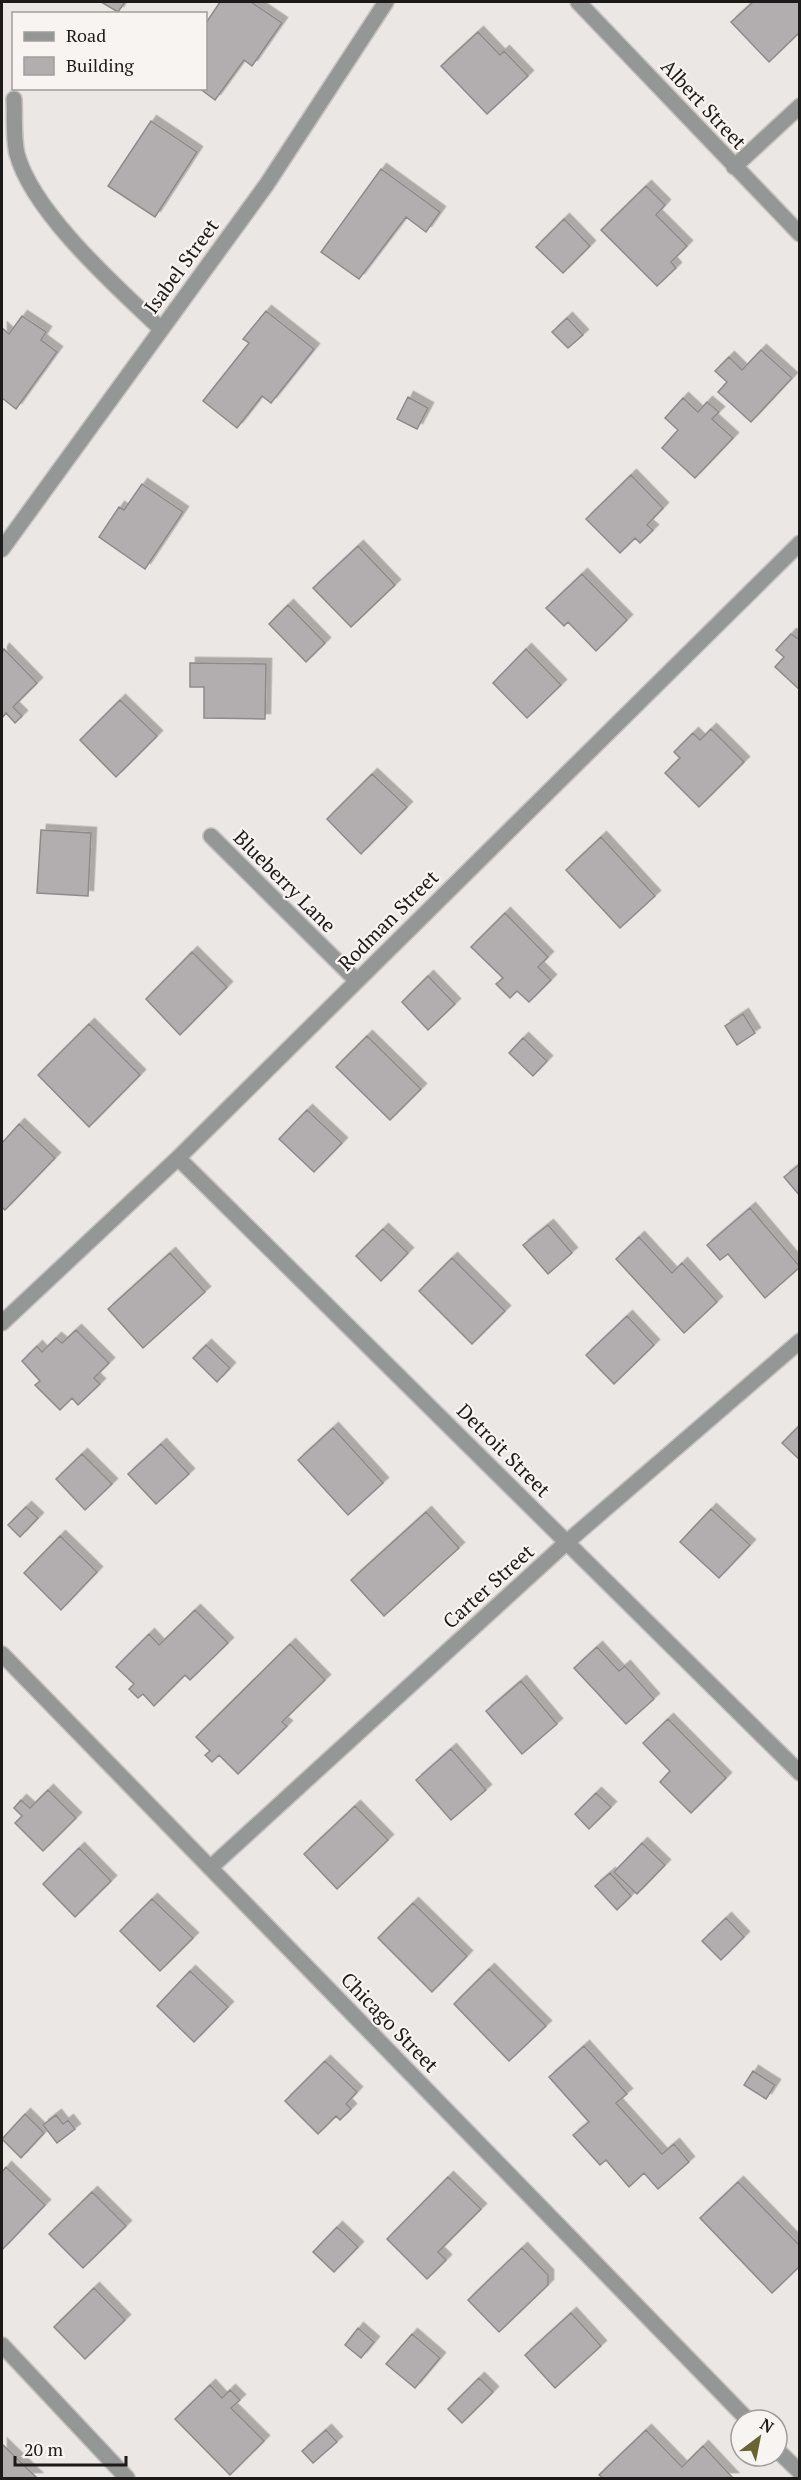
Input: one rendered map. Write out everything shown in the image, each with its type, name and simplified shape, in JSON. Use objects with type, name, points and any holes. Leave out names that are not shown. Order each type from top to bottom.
[{"type":"street","name":"Isabel Street","points":[[2,549],[267,184],[386,2]]},
{"type":"street","name":"Albert Street","points":[[578,2],[800,234]]},
{"type":"street","points":[[14,99],[17,153],[33,187],[60,226],[107,277],[161,329]]},
{"type":"street","points":[[734,166],[800,106]]},
{"type":"street","name":"Rodman Street","points":[[2,1323],[178,1158],[800,543]]},
{"type":"street","name":"Blueberry Lane","points":[[211,836],[357,980]]},
{"type":"street","name":"Detroit Street","points":[[178,1158],[800,1773]]},
{"type":"street","name":"Carter Street","points":[[210,1868],[567,1542],[800,1341]]},
{"type":"street","name":"Chicago Street","points":[[2,1654],[736,2408]]},
{"type":"street","points":[[2,2345],[127,2478]]},
{"type":"street","points":[[789,2461],[800,2472]]},
{"type":"building","points":[[101,2],[125,2],[118,12]]},
{"type":"building","points":[[220,2],[251,2],[282,23],[252,66],[244,60],[215,100],[202,90],[207,90],[207,22]]},
{"type":"building","points":[[753,2],[800,2],[800,32],[769,62],[731,22]]},
{"type":"building","points":[[478,32],[500,55],[504,51],[528,76],[487,114],[441,66]]},
{"type":"building","points":[[151,121],[197,152],[155,217],[108,186]]},
{"type":"building","points":[[381,169],[440,212],[426,232],[406,217],[359,279],[321,252]]},
{"type":"building","points":[[646,186],[665,205],[656,215],[687,246],[671,262],[676,268],[657,286],[601,230]]},
{"type":"building","points":[[564,219],[590,246],[563,273],[536,247]]},
{"type":"building","points":[[266,311],[314,349],[271,403],[262,396],[237,428],[203,401],[249,343],[243,339]]},
{"type":"building","points":[[22,316],[46,332],[41,340],[57,352],[16,409],[2,398],[2,328],[9,334]]},
{"type":"building","points":[[567,318],[583,335],[568,348],[552,332]]},
{"type":"building","points":[[761,350],[792,378],[751,422],[718,392],[727,382],[715,371],[729,357],[742,370]]},
{"type":"building","points":[[408,397],[428,408],[417,429],[397,419]]},
{"type":"building","points":[[683,398],[698,412],[707,402],[719,412],[712,419],[733,438],[695,478],[662,448],[678,430],[665,418]]},
{"type":"building","points":[[631,475],[663,508],[647,525],[653,530],[640,543],[635,538],[620,553],[586,519]]},
{"type":"building","points":[[142,484],[183,512],[145,569],[99,537],[119,507],[124,510]]},
{"type":"building","points":[[358,546],[395,585],[351,627],[313,588]]},
{"type":"building","points":[[582,574],[627,620],[596,651],[568,622],[564,626],[546,608]]},
{"type":"building","points":[[288,605],[325,643],[306,662],[269,624]]},
{"type":"building","points":[[791,634],[800,640],[800,690],[775,667],[784,657],[776,650]]},
{"type":"building","points":[[4,649],[37,683],[13,707],[22,716],[15,723],[6,713],[2,718],[2,652]]},
{"type":"building","points":[[526,649],[561,685],[527,718],[493,683]]},
{"type":"building","points":[[190,663],[266,664],[265,719],[204,718],[204,687],[190,687]]},
{"type":"building","points":[[120,700],[157,736],[116,777],[80,740]]},
{"type":"building","points":[[711,729],[744,762],[699,807],[665,773],[680,758],[674,752],[693,733],[700,740]]},
{"type":"building","points":[[372,774],[407,807],[361,854],[327,819]]},
{"type":"building","points":[[41,830],[91,833],[88,896],[37,893]]},
{"type":"building","points":[[601,837],[655,896],[620,928],[566,870]]},
{"type":"building","points":[[505,913],[548,957],[538,967],[551,980],[529,1002],[517,991],[510,998],[496,984],[503,978],[471,947]]},
{"type":"building","points":[[192,952],[227,987],[180,1035],[146,999]]},
{"type":"building","points":[[428,976],[455,1004],[428,1030],[402,1002]]},
{"type":"building","points":[[743,1014],[755,1033],[737,1045],[725,1026]]},
{"type":"building","points":[[89,1024],[140,1075],[89,1127],[38,1075]]},
{"type":"building","points":[[367,1036],[421,1089],[390,1120],[336,1067]]},
{"type":"building","points":[[523,1038],[547,1061],[533,1076],[509,1053]]},
{"type":"building","points":[[307,1110],[342,1143],[314,1172],[279,1139]]},
{"type":"building","points":[[19,1124],[55,1158],[5,1210],[2,1207],[2,1143]]},
{"type":"building","points":[[800,1164],[800,1196],[784,1177]]},
{"type":"building","points":[[750,1208],[800,1267],[765,1298],[728,1254],[720,1260],[707,1245]]},
{"type":"building","points":[[548,1225],[572,1253],[548,1274],[523,1245]]},
{"type":"building","points":[[383,1229],[408,1253],[381,1281],[356,1256]]},
{"type":"building","points":[[639,1237],[672,1273],[682,1263],[717,1302],[684,1333],[616,1259]]},
{"type":"building","points":[[170,1253],[205,1292],[143,1348],[108,1309]]},
{"type":"building","points":[[452,1258],[505,1311],[472,1344],[419,1291]]},
{"type":"building","points":[[627,1316],[654,1345],[614,1384],[586,1355]]},
{"type":"building","points":[[76,1330],[109,1363],[94,1378],[100,1384],[78,1405],[72,1398],[60,1410],[35,1385],[40,1381],[22,1361],[37,1346],[42,1352],[56,1338],[62,1343]]},
{"type":"building","points":[[206,1345],[230,1368],[217,1382],[193,1358]]},
{"type":"building","points":[[800,1425],[800,1460],[782,1443]]},
{"type":"building","points":[[333,1428],[383,1483],[348,1515],[298,1460]]},
{"type":"building","points":[[161,1444],[189,1474],[156,1504],[128,1474]]},
{"type":"building","points":[[82,1454],[112,1484],[85,1510],[56,1479]]},
{"type":"building","points":[[26,1507],[38,1518],[20,1537],[8,1525]]},
{"type":"building","points":[[711,1509],[750,1545],[719,1578],[680,1542]]},
{"type":"building","points":[[426,1512],[459,1548],[384,1616],[351,1580]]},
{"type":"building","points":[[60,1536],[97,1572],[61,1610],[24,1573]]},
{"type":"building","points":[[195,1610],[228,1643],[190,1680],[185,1675],[154,1706],[143,1694],[138,1698],[129,1689],[134,1684],[116,1667],[149,1634],[159,1645]]},
{"type":"building","points":[[290,1644],[325,1680],[282,1722],[287,1726],[238,1774],[219,1755],[212,1762],[205,1755],[210,1751],[196,1737]]},
{"type":"building","points":[[597,1647],[619,1671],[625,1666],[654,1699],[626,1724],[574,1668]]},
{"type":"building","points":[[521,1681],[557,1724],[522,1754],[486,1711]]},
{"type":"building","points":[[668,1719],[726,1778],[691,1813],[660,1782],[670,1771],[643,1743]]},
{"type":"building","points":[[451,1749],[486,1790],[451,1820],[416,1780]]},
{"type":"building","points":[[48,1790],[76,1818],[43,1851],[15,1823],[22,1816],[14,1808],[21,1800],[30,1808]]},
{"type":"building","points":[[596,1793],[611,1807],[589,1829],[575,1814]]},
{"type":"building","points":[[355,1806],[388,1840],[337,1889],[304,1854]]},
{"type":"building","points":[[642,1843],[665,1865],[637,1894],[614,1872]]},
{"type":"building","points":[[79,1848],[111,1881],[75,1917],[43,1884]]},
{"type":"building","points":[[610,1873],[631,1896],[617,1910],[595,1886]]},
{"type":"building","points":[[152,1899],[193,1938],[160,1971],[120,1931]]},
{"type":"building","points":[[413,1903],[467,1956],[432,1992],[378,1938]]},
{"type":"building","points":[[726,1918],[744,1937],[721,1960],[702,1941]]},
{"type":"building","points":[[489,1969],[546,2026],[509,2061],[454,2004]]},
{"type":"building","points":[[190,1971],[228,2007],[194,2042],[157,2006]]},
{"type":"building","points":[[584,2046],[627,2094],[616,2103],[662,2154],[674,2144],[689,2162],[658,2189],[644,2173],[629,2187],[606,2160],[600,2165],[573,2135],[589,2122],[549,2077]]},
{"type":"building","points":[[325,2061],[357,2092],[346,2104],[351,2109],[340,2120],[336,2116],[318,2134],[285,2101]]},
{"type":"building","points":[[753,2071],[775,2085],[766,2099],[744,2085]]},
{"type":"building","points":[[25,2114],[44,2133],[21,2158],[2,2139]]},
{"type":"building","points":[[56,2115],[63,2124],[68,2120],[75,2129],[57,2143],[43,2125]]},
{"type":"building","points":[[6,2167],[45,2205],[2,2250],[2,2172]]},
{"type":"building","points":[[448,2177],[481,2209],[438,2252],[446,2260],[427,2279],[387,2239]]},
{"type":"building","points":[[738,2182],[800,2246],[800,2266],[772,2293],[700,2218]]},
{"type":"building","points":[[92,2192],[126,2226],[83,2268],[49,2234]]},
{"type":"building","points":[[337,2227],[358,2247],[334,2272],[313,2252]]},
{"type":"building","points":[[522,2248],[548,2275],[548,2285],[499,2332],[468,2300]]},
{"type":"building","points":[[94,2288],[125,2320],[85,2359],[54,2327]]},
{"type":"building","points":[[571,2313],[601,2346],[555,2388],[525,2355]]},
{"type":"building","points":[[358,2328],[374,2342],[361,2358],[345,2345]]},
{"type":"building","points":[[412,2334],[440,2358],[415,2388],[386,2364]]},
{"type":"building","points":[[479,2378],[493,2392],[462,2423],[448,2409]]},
{"type":"building","points":[[210,2385],[222,2398],[230,2390],[240,2400],[231,2408],[264,2441],[230,2475],[175,2419]]},
{"type":"building","points":[[326,2430],[337,2442],[313,2463],[302,2451]]},
{"type":"building","points":[[646,2430],[682,2467],[703,2446],[733,2478],[603,2478],[599,2475]]},
{"type":"building","points":[[2,2444],[37,2478],[2,2478]]}]
